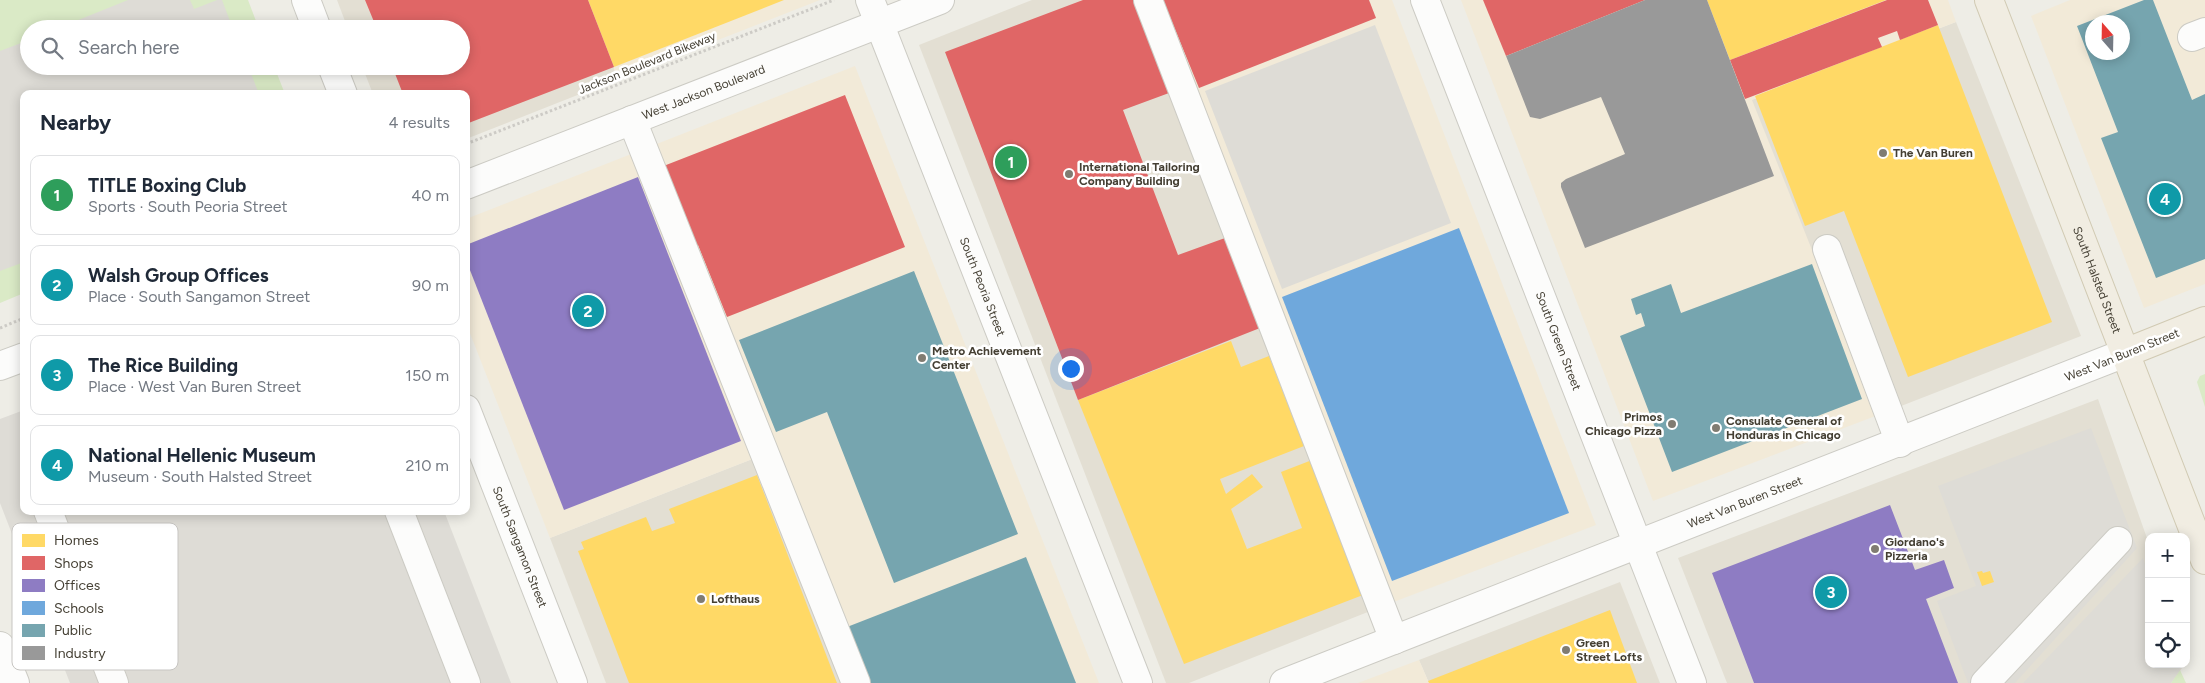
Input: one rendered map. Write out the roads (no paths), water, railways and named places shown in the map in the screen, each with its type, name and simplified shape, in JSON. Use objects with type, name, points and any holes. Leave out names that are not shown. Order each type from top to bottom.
[{"type":"main road","name":"South Halsted Street","points":[[1989,0],[2205,560]]},
{"type":"main road","name":"West Van Buren Street","points":[[2125,353],[2205,321]]},
{"type":"street","points":[[306,0],[314,20]]},
{"type":"street","name":"West Jackson Boulevard","points":[[470,183],[632,120],[875,12],[940,0]]},
{"type":"street","points":[[1148,0],[1394,640]]},
{"type":"street","name":"South Green Street","points":[[1425,0],[1692,683]]},
{"type":"street","name":"South Peoria Street","points":[[875,12],[1138,683]]},
{"type":"street","points":[[336,75],[341,90]]},
{"type":"street","points":[[632,120],[856,683]]},
{"type":"street","points":[[1827,249],[1900,443]]},
{"type":"street","name":"West Van Buren Street","points":[[1284,683],[1638,546],[2125,353]]},
{"type":"street","points":[[0,366],[20,358]]},
{"type":"street","name":"South Sangamon Street","points":[[470,419],[573,683]]},
{"type":"street","points":[[401,515],[466,683]]},
{"type":"street","points":[[1984,683],[2118,541]]},
{"type":"street","points":[[0,646],[15,683]]},
{"type":"street","points":[[109,670],[114,683]]},
{"type":"place","name":"The Van Buren","points":[[1883,153]]},
{"type":"place","name":"TITLE Boxing Club","points":[[1011,162]]},
{"type":"place","name":"International Tailoring Company Building","points":[[1069,174]]},
{"type":"place","name":"National Hellenic Museum","points":[[2165,199]]},
{"type":"place","name":"Walsh Group Offices","points":[[588,311]]},
{"type":"place","name":"Metro Achievement Center","points":[[922,358]]},
{"type":"place","name":"Primos Chicago Pizza","points":[[1672,424]]},
{"type":"place","name":"Consulate General of Honduras in Chicago","points":[[1716,428]]},
{"type":"place","name":"Giordano's Pizzeria","points":[[1875,549]]},
{"type":"place","name":"The Rice Building","points":[[1831,592]]},
{"type":"place","name":"Lofthaus","points":[[701,599]]},
{"type":"place","name":"Green Street Lofts","points":[[1566,650]]}]
